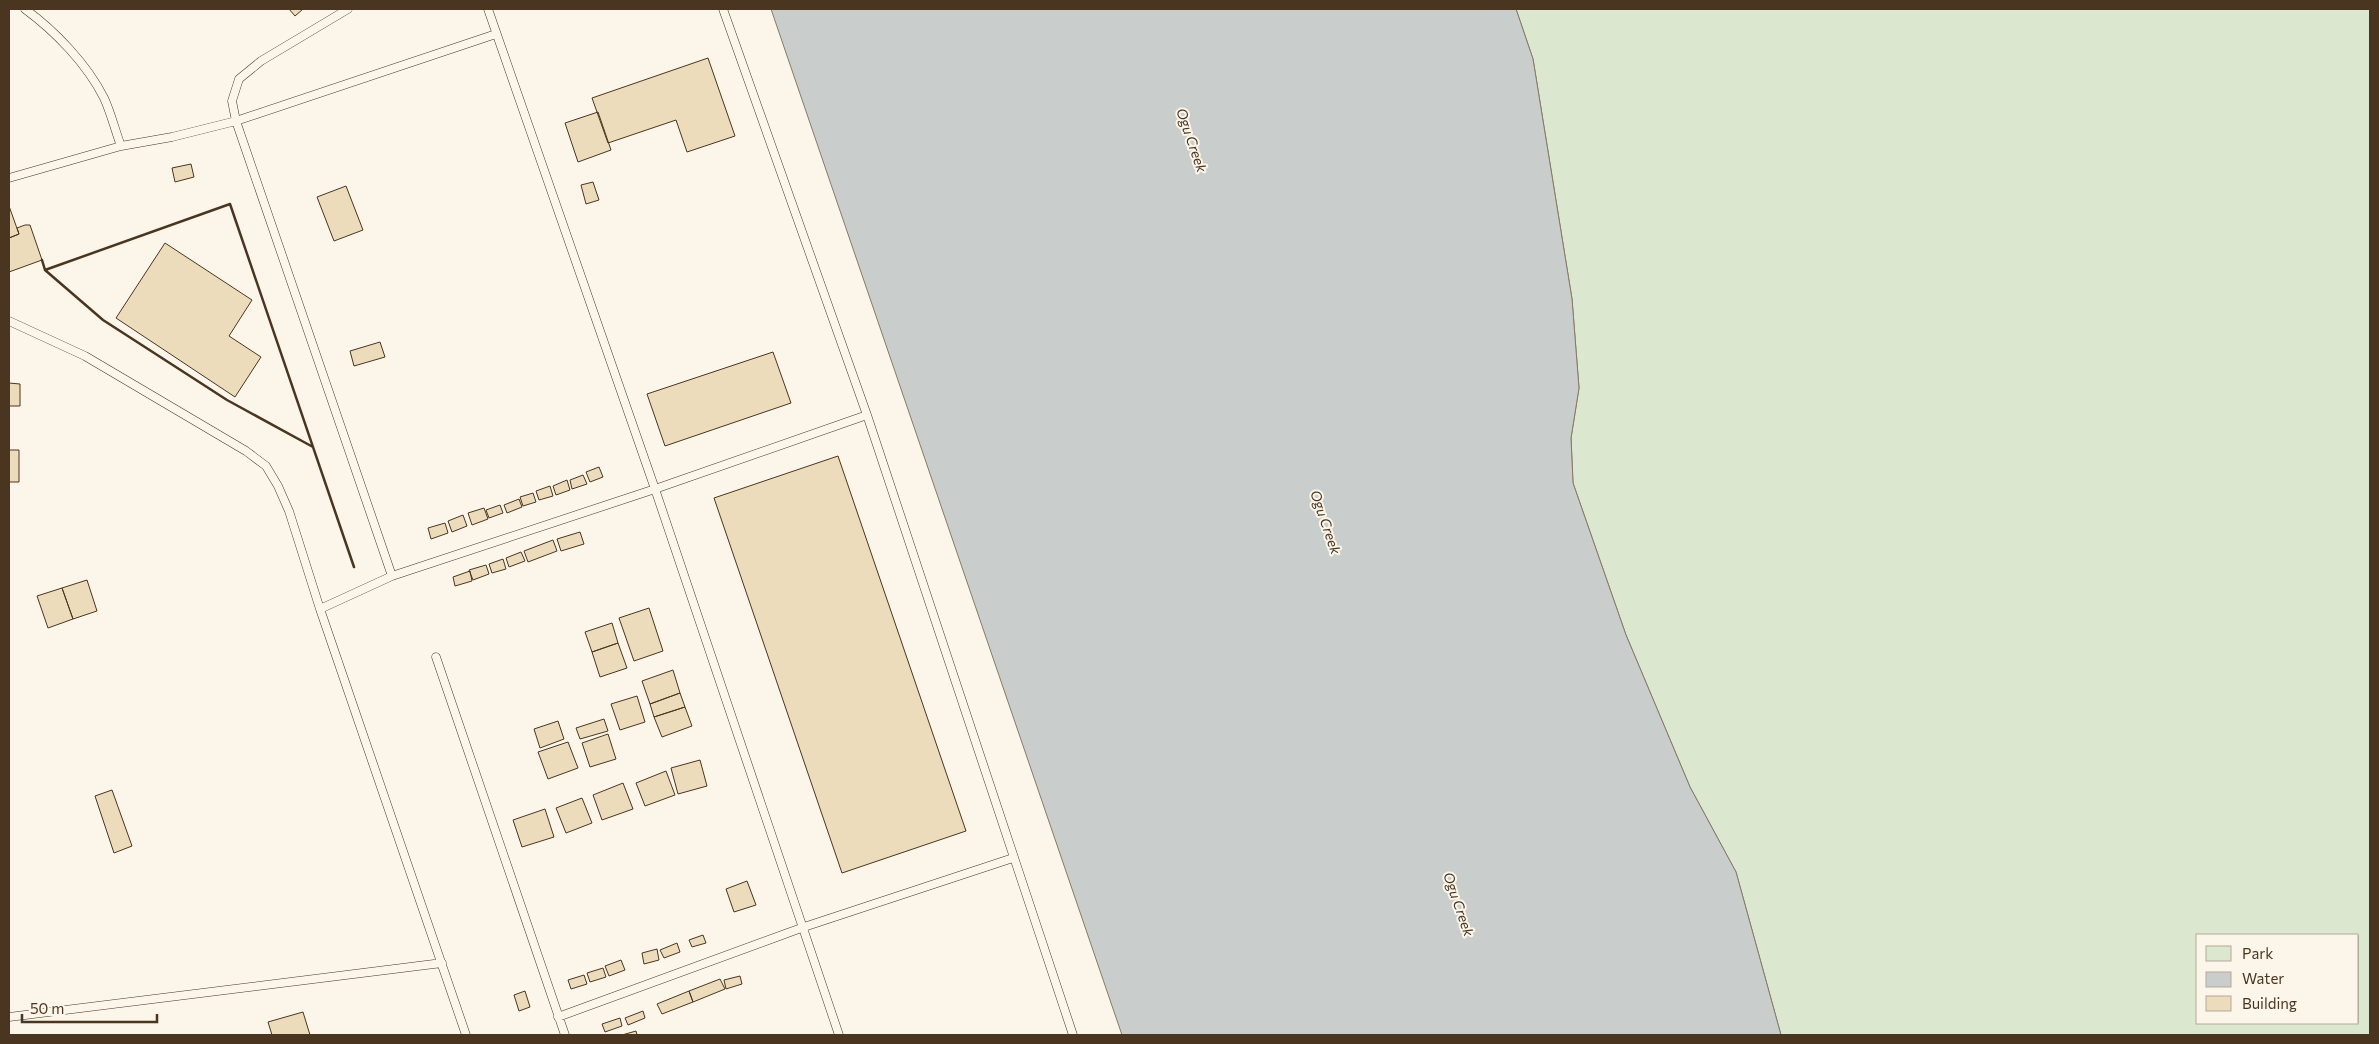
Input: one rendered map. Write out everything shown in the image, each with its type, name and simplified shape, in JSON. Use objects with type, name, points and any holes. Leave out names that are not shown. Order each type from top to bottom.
[{"type":"lane","points":[[25,9],[60,39],[82,66],[104,98],[121,146]]},
{"type":"lane","points":[[348,9],[261,61],[239,80],[232,101],[236,122],[392,576]]},
{"type":"lane","points":[[488,9],[655,489],[839,1035]]},
{"type":"lane","points":[[723,9],[867,415],[1073,1035]]},
{"type":"lane","points":[[9,178],[121,146],[172,137],[236,122],[496,34]]},
{"type":"lane","points":[[9,321],[93,361],[238,446],[266,466],[278,486],[289,511],[320,609],[466,1035]]},
{"type":"lane","points":[[320,609],[392,576],[655,489],[867,415]]},
{"type":"lane","points":[[436,657],[564,1035]]},
{"type":"lane","points":[[558,1017],[804,927],[1013,858]]},
{"type":"lane","points":[[9,1018],[442,963]]},
{"type":"green space","points":[[1516,9],[2370,9],[2370,1035],[1781,1035],[1736,872],[1690,787],[1626,635],[1573,483],[1571,438],[1579,388],[1572,299],[1533,59]]},
{"type":"water","name":"Ogu Creek","points":[[771,9],[1516,9],[1533,59],[1572,299],[1579,388],[1571,438],[1573,483],[1626,635],[1690,787],[1736,872],[1781,1035],[1122,1035]]},
{"type":"building","points":[[289,9],[303,9],[295,16]]},
{"type":"building","points":[[708,58],[735,136],[687,152],[676,120],[608,143],[592,98]]},
{"type":"building","points":[[598,112],[611,150],[578,162],[565,123]]},
{"type":"building","points":[[191,164],[194,177],[175,182],[172,168]]},
{"type":"building","points":[[593,182],[599,200],[586,204],[581,185]]},
{"type":"building","points":[[346,186],[363,230],[334,241],[317,197]]},
{"type":"building","points":[[9,206],[19,234],[9,238]]},
{"type":"building","points":[[30,225],[42,260],[9,272],[9,238],[19,234],[17,228]]},
{"type":"building","points":[[165,243],[252,300],[229,336],[261,357],[235,397],[116,318]]},
{"type":"building","points":[[380,342],[385,357],[354,366],[350,351]]},
{"type":"building","points":[[773,352],[791,403],[665,446],[647,394]]},
{"type":"building","points":[[9,383],[20,384],[20,406],[9,406]]},
{"type":"building","points":[[9,450],[19,450],[19,482],[9,482]]},
{"type":"building","points":[[838,456],[966,831],[842,873],[714,498]]},
{"type":"building","points":[[599,467],[603,477],[590,482],[586,472]]},
{"type":"building","points":[[583,475],[587,484],[572,489],[570,480]]},
{"type":"building","points":[[567,480],[570,490],[556,495],[553,486]]},
{"type":"building","points":[[550,486],[553,496],[539,500],[536,491]]},
{"type":"building","points":[[533,493],[536,502],[523,506],[520,497]]},
{"type":"building","points":[[519,499],[522,507],[507,513],[504,505]]},
{"type":"building","points":[[500,505],[503,513],[489,518],[486,510]]},
{"type":"building","points":[[484,508],[488,519],[472,525],[468,513]]},
{"type":"building","points":[[463,515],[467,526],[452,532],[448,521]]},
{"type":"building","points":[[445,523],[448,533],[431,539],[428,528]]},
{"type":"building","points":[[580,532],[584,544],[561,551],[557,539]]},
{"type":"building","points":[[553,540],[557,551],[528,562],[524,551]]},
{"type":"building","points":[[521,552],[525,561],[509,567],[506,558]]},
{"type":"building","points":[[503,559],[506,569],[492,573],[489,564]]},
{"type":"building","points":[[486,565],[489,574],[473,580],[469,570]]},
{"type":"building","points":[[470,571],[472,581],[455,586],[453,577]]},
{"type":"building","points":[[87,580],[97,611],[73,619],[62,588]]},
{"type":"building","points":[[62,588],[73,619],[48,628],[37,596]]},
{"type":"building","points":[[649,608],[663,651],[634,661],[619,618]]},
{"type":"building","points":[[612,623],[618,643],[592,652],[585,632]]},
{"type":"building","points":[[618,643],[627,668],[600,677],[592,652]]},
{"type":"building","points":[[673,670],[680,693],[650,704],[642,681]]},
{"type":"building","points":[[680,693],[685,707],[654,717],[650,704]]},
{"type":"building","points":[[637,696],[645,722],[620,730],[611,704]]},
{"type":"building","points":[[685,707],[692,726],[662,737],[654,717]]},
{"type":"building","points":[[604,719],[608,731],[580,739],[576,728]]},
{"type":"building","points":[[558,721],[564,739],[540,748],[534,729]]},
{"type":"building","points":[[608,734],[616,759],[590,767],[582,743]]},
{"type":"building","points":[[568,742],[578,768],[548,779],[538,752]]},
{"type":"building","points":[[700,760],[707,786],[678,794],[671,768]]},
{"type":"building","points":[[666,771],[675,795],[645,806],[636,783]]},
{"type":"building","points":[[623,783],[633,809],[602,820],[593,795]]},
{"type":"building","points":[[112,790],[132,846],[114,853],[95,796]]},
{"type":"building","points":[[582,798],[592,823],[566,833],[556,808]]},
{"type":"building","points":[[545,809],[554,837],[522,847],[513,820]]},
{"type":"building","points":[[747,881],[756,905],[734,912],[726,889]]},
{"type":"building","points":[[703,935],[706,943],[692,947],[689,940]]},
{"type":"building","points":[[677,943],[680,952],[664,958],[660,950]]},
{"type":"building","points":[[657,949],[659,960],[644,964],[642,953]]},
{"type":"building","points":[[621,960],[625,970],[609,976],[605,966]]},
{"type":"building","points":[[603,968],[606,977],[590,982],[587,973]]},
{"type":"building","points":[[584,975],[587,984],[571,989],[568,980]]},
{"type":"building","points":[[740,976],[742,984],[726,989],[724,980]]},
{"type":"building","points":[[720,979],[725,989],[693,1002],[689,991]]},
{"type":"building","points":[[525,991],[530,1007],[519,1011],[514,995]]},
{"type":"building","points":[[689,991],[693,1002],[662,1014],[657,1004]]},
{"type":"building","points":[[643,1011],[645,1018],[628,1025],[625,1018]]},
{"type":"building","points":[[303,1012],[310,1035],[272,1035],[268,1022]]},
{"type":"building","points":[[620,1018],[622,1026],[605,1032],[602,1024]]},
{"type":"building","points":[[636,1031],[637,1035],[622,1035]]},
{"type":"wall","points":[[45,270],[230,204],[354,567]]},
{"type":"wall","points":[[42,260],[45,270],[103,320],[227,400],[313,447]]}]
